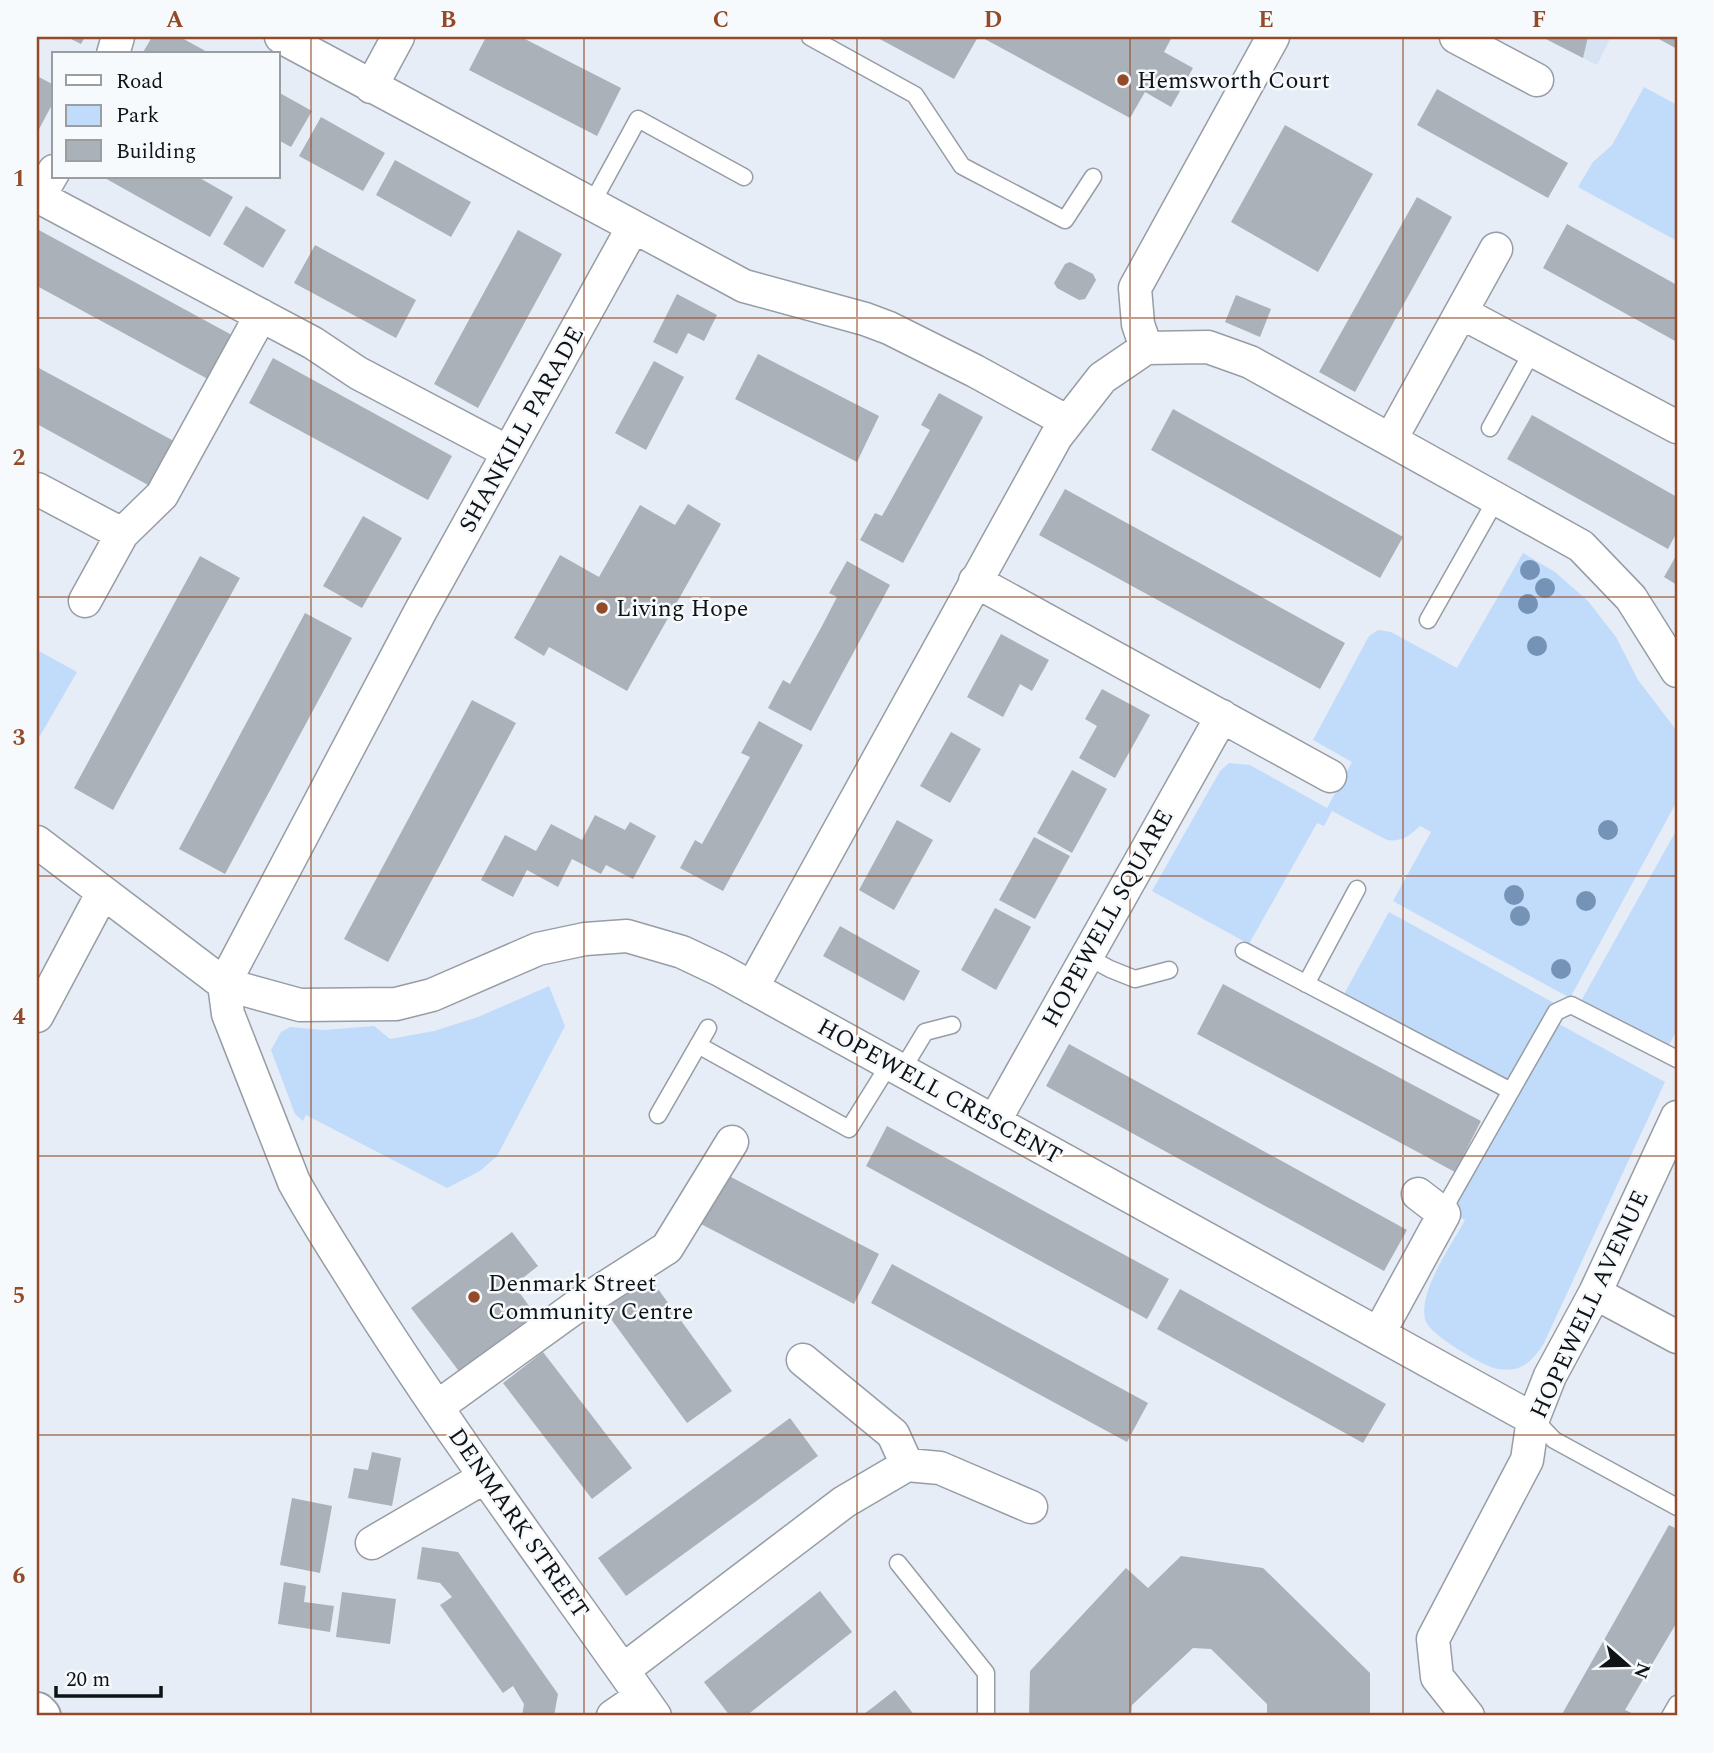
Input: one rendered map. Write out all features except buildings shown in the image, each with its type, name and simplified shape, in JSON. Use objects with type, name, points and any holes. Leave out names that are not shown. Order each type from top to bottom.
[{"type":"highway","points":[[37,1712],[41,1716]]},
{"type":"street","points":[[281,37],[744,286],[865,318],[889,328],[1066,421]]},
{"type":"street","points":[[371,87],[398,37]]},
{"type":"street","points":[[1146,348],[1138,324],[1135,288],[1273,37]]},
{"type":"street","points":[[1456,37],[1537,80]]},
{"type":"street","points":[[52,174],[39,197],[313,343],[358,373],[508,452]]},
{"type":"street","name":"SHANKILL PARADE","points":[[223,984],[404,642],[634,228]]},
{"type":"street","points":[[1391,439],[1496,249]]},
{"type":"street","points":[[1462,313],[1677,427]]},
{"type":"street","points":[[85,601],[122,534],[162,495],[261,315]]},
{"type":"street","points":[[752,988],[1066,421],[1101,378],[1146,348],[1208,347],[1250,362],[1581,546],[1631,598],[1677,671]]},
{"type":"street","points":[[37,489],[122,534]]},
{"type":"street","points":[[975,581],[1330,776]]},
{"type":"street","name":"HOPEWELL SQUARE","points":[[995,1120],[1222,716]]},
{"type":"street","points":[[37,842],[223,984]]},
{"type":"street","points":[[37,1016],[103,892]]},
{"type":"street","name":"HOPEWELL CRESCENT","points":[[223,984],[300,1005],[396,1004],[432,995],[538,949],[585,939],[627,936],[682,952],[995,1120],[1533,1419]]},
{"type":"street","name":"DENMARK STREET","points":[[223,984],[228,1014],[293,1182],[384,1330],[648,1706]]},
{"type":"street","name":"HOPEWELL AVENUE","points":[[1468,1716],[1437,1677],[1433,1639],[1527,1460],[1533,1419],[1550,1376],[1595,1293],[1677,1117]]},
{"type":"street","points":[[437,1407],[581,1303],[667,1248],[732,1142]]},
{"type":"street","points":[[1379,1333],[1444,1214],[1418,1195]]},
{"type":"street","points":[[1595,1293],[1677,1337]]},
{"type":"street","points":[[803,1360],[893,1434],[907,1465]]},
{"type":"street","points":[[623,1670],[844,1502],[907,1465],[940,1468],[1031,1507]]},
{"type":"street","points":[[372,1543],[485,1477]]},
{"type":"street","points":[[613,1716],[648,1706]]},
{"type":"lane","points":[[810,37],[915,94],[962,166],[1066,220],[1093,177]]},
{"type":"lane","points":[[591,205],[638,119],[744,177]]},
{"type":"lane","points":[[1490,428],[1533,350]]},
{"type":"lane","points":[[1429,620],[1497,498]]},
{"type":"lane","points":[[1306,984],[1357,889]]},
{"type":"lane","points":[[1244,951],[1511,1091]]},
{"type":"lane","points":[[1086,956],[1135,978],[1169,970]]},
{"type":"lane","points":[[1444,1214],[1450,1198],[1556,1012],[1571,1005],[1677,1059]]},
{"type":"lane","points":[[698,1045],[849,1129],[925,1032],[951,1025]]},
{"type":"lane","points":[[658,1115],[708,1028]]},
{"type":"lane","points":[[1533,1419],[1554,1440],[1677,1507]]},
{"type":"lane","points":[[898,1563],[986,1673],[986,1716]]},
{"type":"lane","points":[[1670,1716],[1677,1704]]},
{"type":"shaded area","points":[[1542,37],[1611,37],[1597,65]]},
{"type":"green space","points":[[1644,87],[1677,105],[1677,241],[1578,187],[1593,162],[1612,145]]},
{"type":"green space","points":[[1523,553],[1555,572],[1588,601],[1616,637],[1638,680],[1677,731],[1677,801],[1570,998],[1393,901],[1431,832],[1420,826],[1405,838],[1387,840],[1332,811],[1324,826],[1317,823],[1249,944],[1152,891],[1220,771],[1229,763],[1250,765],[1327,808],[1352,762],[1313,740],[1369,636],[1378,630],[1391,632],[1457,668]]},
{"type":"green space","points":[[37,650],[77,672],[37,741]]},
{"type":"green space","points":[[1677,829],[1677,1030],[1669,1045],[1581,1001]]},
{"type":"green space","points":[[1389,912],[1554,1003],[1506,1084],[1343,996]]},
{"type":"green space","points":[[549,986],[565,1026],[497,1156],[480,1171],[447,1188],[306,1115],[303,1121],[295,1114],[271,1050],[281,1032],[290,1027],[324,1030],[374,1026],[390,1039],[434,1031],[478,1017]]},
{"type":"green space","points":[[1559,1024],[1665,1082],[1543,1345],[1524,1365],[1515,1369],[1499,1369],[1466,1354],[1444,1340],[1428,1325],[1424,1307],[1437,1268],[1465,1220],[1452,1213]]},
{"type":"place","name":"Hemsworth Court","points":[[1123,80]]},
{"type":"place","name":"Living Hope","points":[[602,608]]},
{"type":"place","name":"Denmark Street Community Centre","points":[[474,1297]]}]
